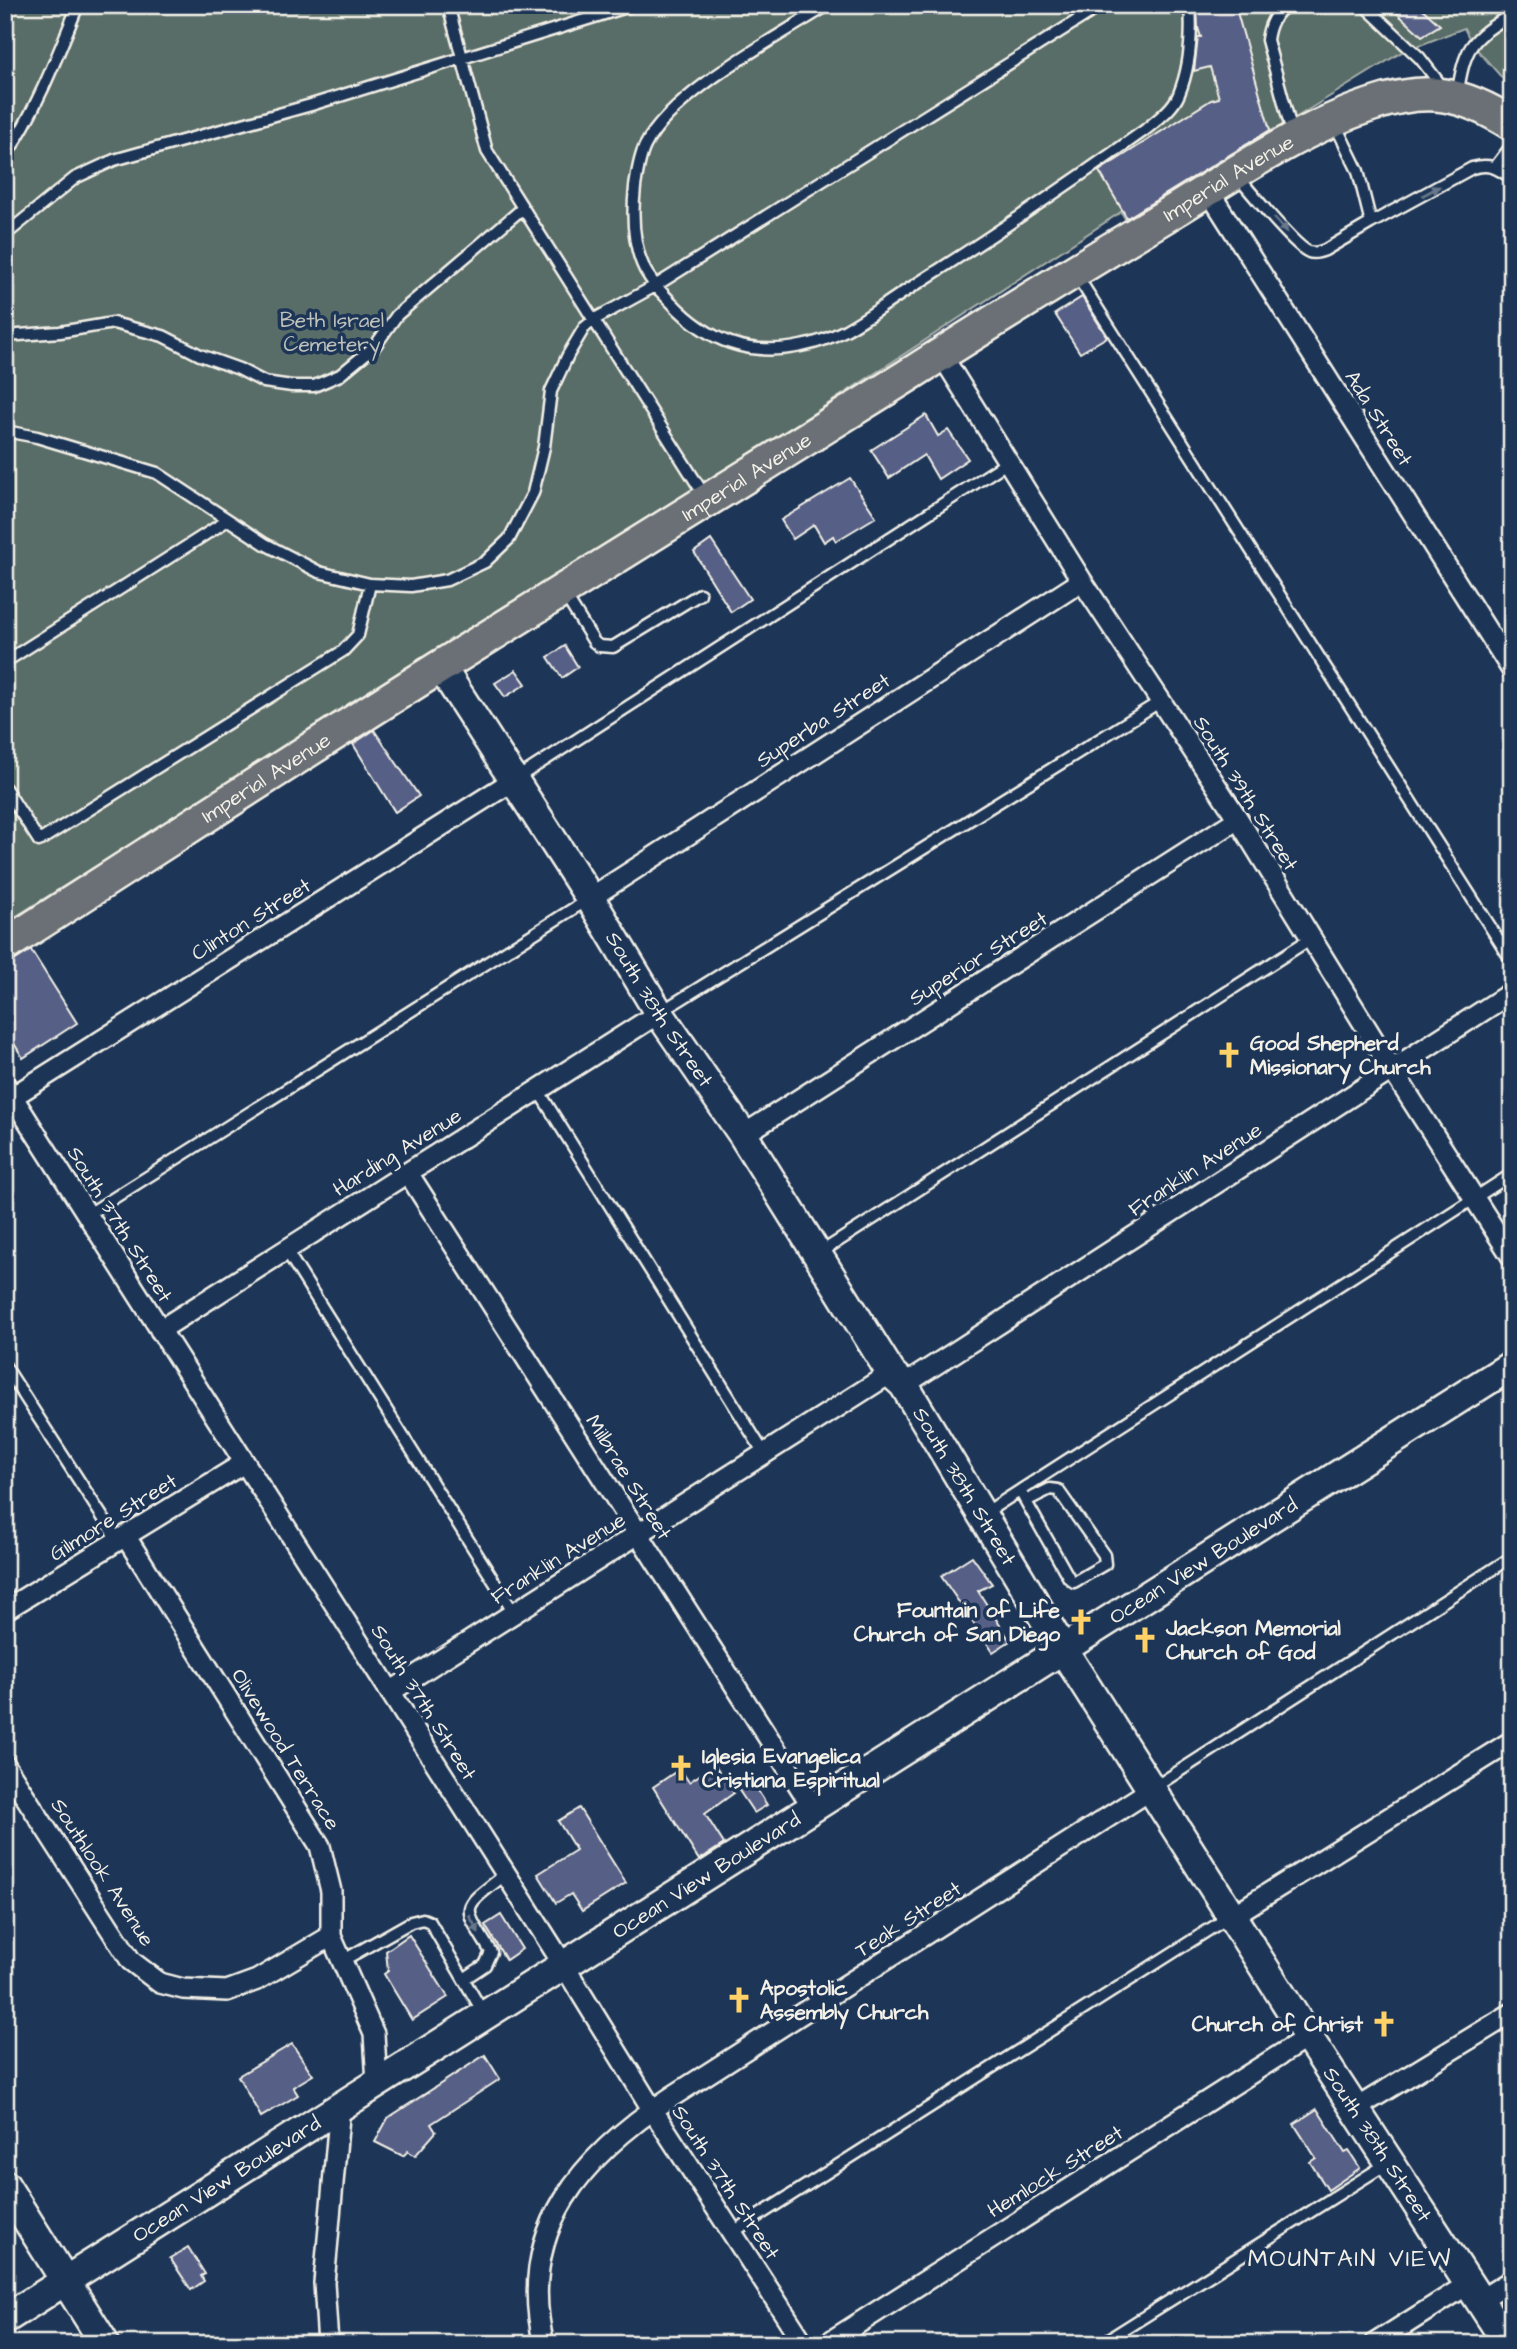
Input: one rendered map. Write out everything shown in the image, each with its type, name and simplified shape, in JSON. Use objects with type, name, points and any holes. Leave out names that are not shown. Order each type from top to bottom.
[{"type":"main road","name":"Imperial Avenue","points":[[5,945],[441,667],[942,354],[1294,140],[1333,119],[1411,94],[1453,96],[1488,109],[1512,124]]},
{"type":"main road","name":"South 38th Street","points":[[441,667],[590,898],[659,1013],[743,1135],[898,1379],[1062,1648],[1308,2037],[1508,2344]]},
{"type":"main road","name":"Ocean View Boulevard","points":[[5,2319],[1512,1365]]},
{"type":"main road","points":[[5,2185],[105,2344]]},
{"type":"street","name":"Ada Street","points":[[1208,190],[1512,670]]},
{"type":"street","name":"South 39th Street","points":[[942,354],[1082,581],[1238,819],[1310,939],[1512,1257]]},
{"type":"street","name":"Superba Street","points":[[590,898],[1082,581]]},
{"type":"street","name":"Clinton Street","points":[[9,1091],[514,780]]},
{"type":"street","name":"Superior Street","points":[[743,1135],[1238,819]]},
{"type":"street","name":"Franklin Avenue","points":[[390,1692],[764,1453],[898,1379],[1512,992]]},
{"type":"street","name":"Harding Avenue","points":[[160,1331],[659,1013]]},
{"type":"street","name":"South 37th Street","points":[[9,1091],[563,1964],[652,2109],[804,2344]]},
{"type":"street","name":"Milbrae Street","points":[[408,1173],[812,1806]]},
{"type":"street","name":"Gilmore Street","points":[[5,1610],[244,1463]]},
{"type":"street","name":"Olivewood Terrace","points":[[122,1539],[320,1846],[331,1891],[331,1936],[374,2034],[377,2083]]},
{"type":"street","points":[[1232,1916],[1512,1741]]},
{"type":"street","name":"Southlook Avenue","points":[[5,1765],[131,1961],[160,1983],[183,1989],[227,1991],[257,1980],[331,1936]]},
{"type":"street","name":"Teak Street","points":[[544,2344],[538,2310],[541,2261],[554,2217],[578,2177],[593,2159],[652,2109],[1152,1789]]},
{"type":"street","points":[[1355,2109],[1512,2013]]},
{"type":"street","name":"Hemlock Street","points":[[826,2344],[1308,2037]]},
{"type":"street","points":[[328,2344],[324,2283],[340,2106]]},
{"type":"street","points":[[1374,2344],[1475,2291],[1512,2280]]},
{"type":"lane","points":[[5,158],[20,135],[51,72],[78,5]]},
{"type":"lane","points":[[448,5],[487,151],[708,501]]},
{"type":"lane","points":[[5,235],[75,178],[114,160],[311,105],[633,5]]},
{"type":"lane","points":[[828,5],[710,80],[685,99],[645,146],[636,176],[632,210],[636,238],[644,268],[655,286],[687,319],[703,331],[750,349],[776,350],[841,334],[994,236],[1162,117],[1179,95],[1191,43],[1191,5]]},
{"type":"lane","points":[[5,431],[37,437],[157,473],[265,544],[318,572],[370,584],[411,586],[447,580],[485,562],[509,538],[533,493],[544,447],[551,391],[584,328],[1102,5]]},
{"type":"lane","points":[[1287,5],[1269,25],[1267,40],[1294,140]]},
{"type":"lane","points":[[1364,5],[1420,58],[1453,96]]},
{"type":"lane","points":[[1453,96],[1462,60],[1472,44],[1487,29],[1512,14]]},
{"type":"lane","points":[[1333,119],[1358,171],[1371,223]]},
{"type":"lane","points":[[1496,166],[1512,145]]},
{"type":"lane","points":[[1235,174],[1296,242],[1308,252],[1318,253],[1472,169],[1496,166],[1512,177]]},
{"type":"lane","points":[[5,337],[60,332],[113,323],[163,336],[264,382],[314,386],[340,375],[375,346],[397,315],[523,208]]},
{"type":"lane","points":[[1074,272],[1512,961]]},
{"type":"lane","points":[[514,780],[1008,463]]},
{"type":"lane","points":[[5,662],[228,520]]},
{"type":"lane","points":[[5,788],[38,841],[343,651],[358,635],[370,584]]},
{"type":"lane","points":[[563,591],[594,642],[600,646],[613,647],[700,594]]},
{"type":"lane","points":[[659,1013],[1161,701]]},
{"type":"lane","points":[[87,1215],[590,898]]},
{"type":"lane","points":[[818,1255],[1310,939]]},
{"type":"lane","points":[[538,1090],[764,1453]]},
{"type":"lane","points":[[982,1515],[1512,1174]]},
{"type":"lane","points":[[286,1250],[514,1613]]},
{"type":"lane","points":[[5,1366],[122,1539]]},
{"type":"lane","points":[[1020,1491],[1026,1502],[1069,1578],[1074,1582],[1105,1564],[1104,1555],[1058,1490],[1050,1489],[1026,1502]]},
{"type":"lane","points":[[1152,1789],[1512,1558]]},
{"type":"lane","points":[[464,1979],[485,1965],[491,1952],[469,1916],[468,1908],[475,1898],[506,1874]]},
{"type":"lane","points":[[733,2232],[1232,1916]]},
{"type":"lane","points":[[342,1961],[411,1922],[423,1919],[430,1922],[484,2014]]},
{"type":"lane","points":[[1101,2344],[1389,2162]]},
{"type":"green space","name":"Beth Israel Cemetery","points":[[5,5],[1512,5],[1512,89],[1472,44],[1464,28],[1402,52],[1126,220],[1121,212],[715,478],[13,918],[5,916]]},
{"type":"building","points":[[1197,5],[1235,5],[1270,130],[1127,218],[1099,171],[1211,100],[1219,98],[1210,67],[1194,71],[1198,37],[1201,37]]},
{"type":"building","points":[[1388,5],[1418,5],[1440,25],[1422,36]]},
{"type":"building","points":[[1082,297],[1107,337],[1080,353],[1055,314]]},
{"type":"building","points":[[926,415],[938,436],[948,430],[968,459],[938,479],[924,455],[889,478],[871,450]]},
{"type":"building","points":[[850,478],[876,517],[836,541],[833,536],[824,542],[814,525],[793,539],[781,520]]},
{"type":"building","points":[[711,540],[750,599],[731,612],[694,552]]},
{"type":"building","points":[[565,646],[578,667],[562,678],[548,657]]},
{"type":"building","points":[[516,670],[526,684],[505,697],[495,683]]},
{"type":"building","points":[[374,730],[419,796],[395,812],[353,744]]},
{"type":"building","points":[[31,950],[77,1023],[23,1058],[5,1029],[5,967]]},
{"type":"building","points":[[972,1556],[992,1584],[978,1591],[1010,1641],[993,1652],[941,1576]]},
{"type":"building","points":[[715,1765],[734,1793],[705,1814],[724,1844],[699,1860],[653,1787],[680,1769],[689,1782]]},
{"type":"building","points":[[747,1774],[767,1805],[754,1813],[734,1783]]},
{"type":"building","points":[[579,1808],[626,1883],[582,1911],[571,1894],[556,1903],[538,1874],[576,1850],[558,1821]]},
{"type":"building","points":[[501,1915],[522,1949],[506,1960],[485,1925]]},
{"type":"building","points":[[409,1935],[448,1997],[412,2020],[384,1974],[388,1971],[386,1951]]},
{"type":"building","points":[[292,2044],[313,2075],[293,2087],[298,2095],[261,2117],[238,2076]]},
{"type":"building","points":[[485,2055],[500,2079],[431,2124],[436,2132],[415,2156],[408,2151],[403,2156],[375,2142],[388,2118]]},
{"type":"building","points":[[1317,2109],[1345,2153],[1349,2151],[1360,2168],[1328,2190],[1310,2162],[1316,2158],[1294,2124]]},
{"type":"building","points":[[188,2247],[205,2274],[201,2276],[204,2281],[191,2290],[170,2258]]},
{"type":"place","name":"Good Shepherd Missionary Church","points":[[1229,1055]]},
{"type":"place","name":"Fountain of Life Church of San Diego","points":[[1081,1622]]},
{"type":"place","name":"Jackson Memorial Church of God","points":[[1145,1640]]},
{"type":"place","name":"Iglesia Evangelica Cristiana Espiritual","points":[[681,1768]]},
{"type":"place","name":"Apostolic Assembly Church","points":[[739,2000]]},
{"type":"place","name":"Church of Christ","points":[[1384,2024]]},
{"type":"district","name":"MOUNTAIN VIEW","points":[[1350,2258]]}]
